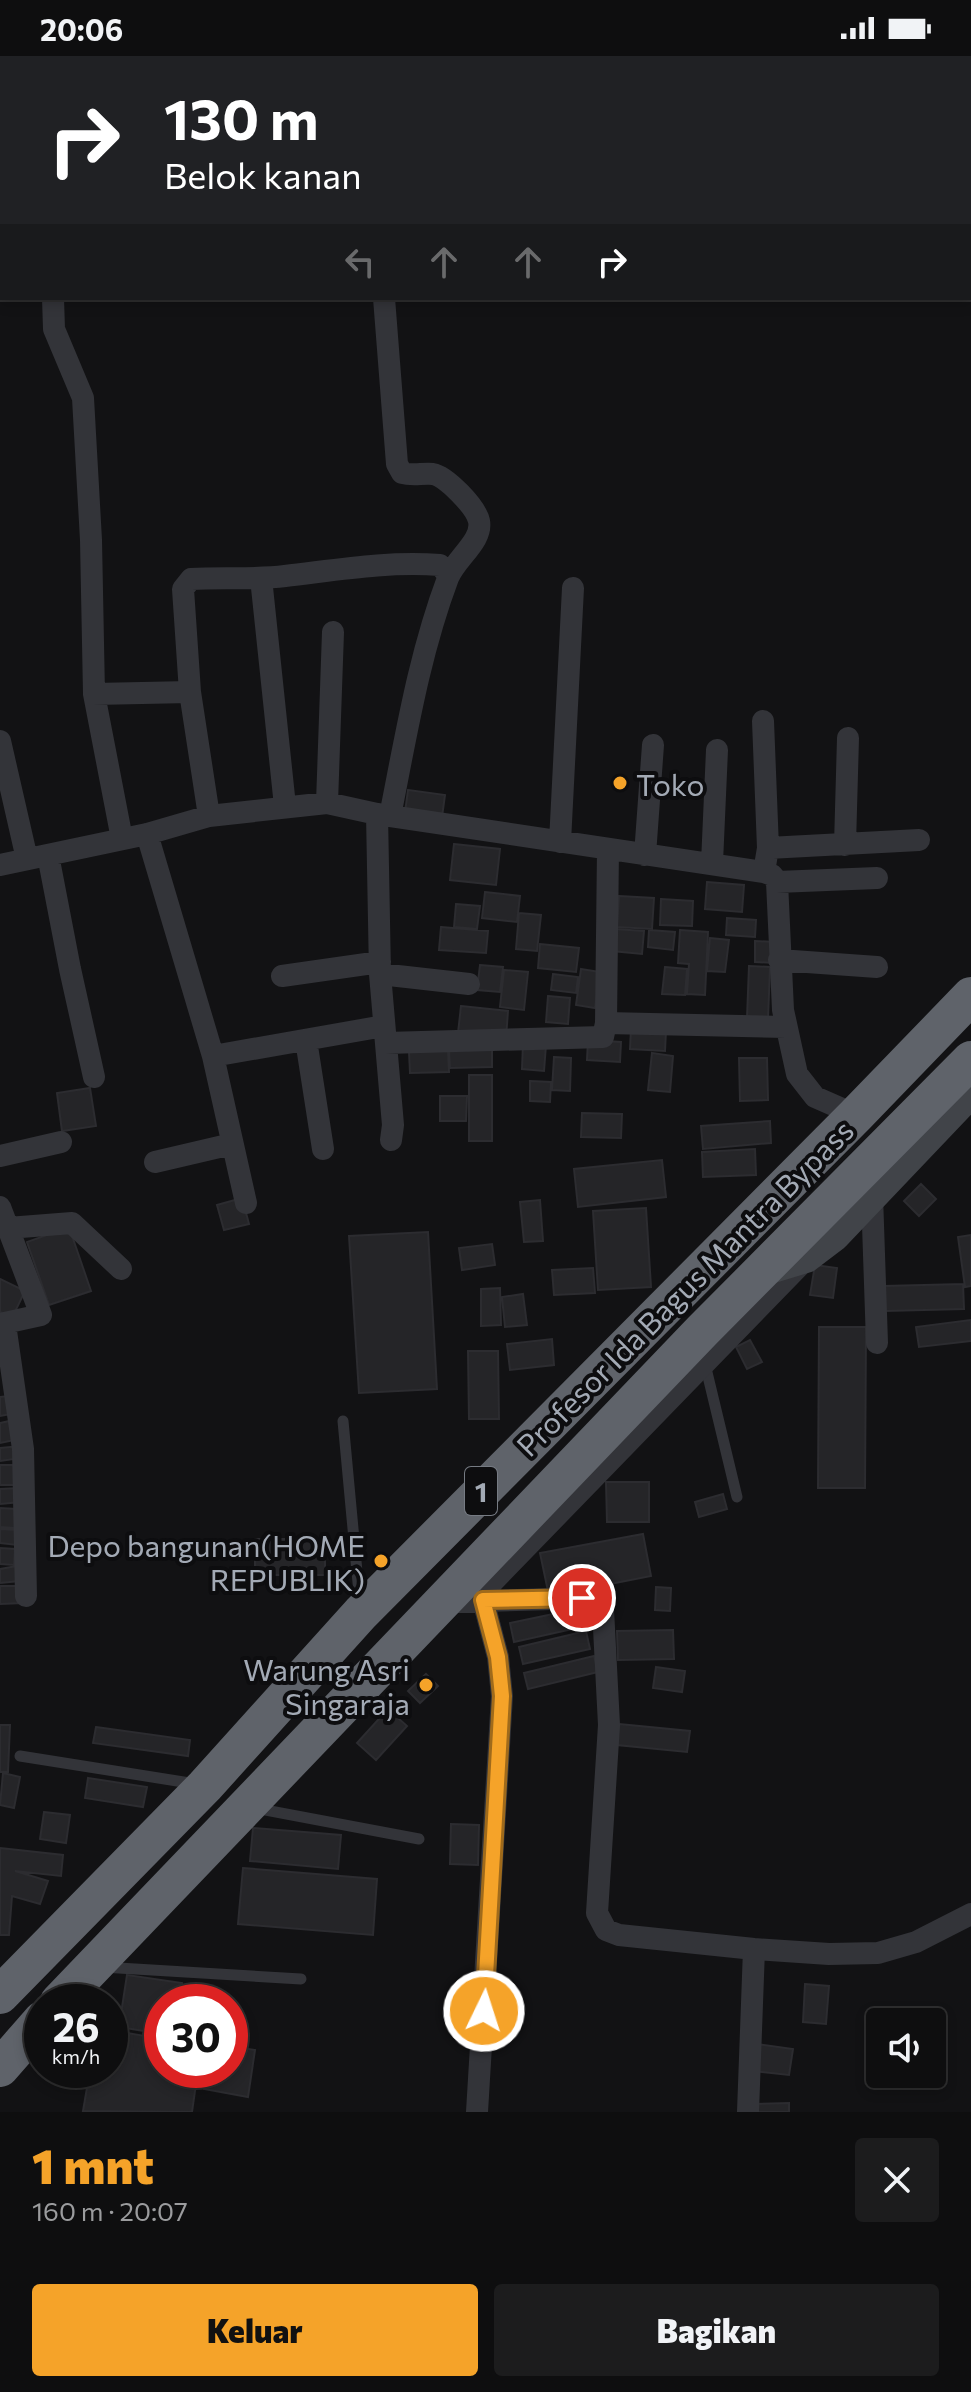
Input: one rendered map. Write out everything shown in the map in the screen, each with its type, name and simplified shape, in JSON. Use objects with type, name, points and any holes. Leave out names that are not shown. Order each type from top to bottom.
[{"type":"highway","name":"Profesor Ida Bagus Mantra Bypass","points":[[0,1995],[205,1786],[361,1613],[971,996]]},
{"type":"highway","name":"Profesor Ida Bagus Mantra Bypass","points":[[75,1984],[246,1807],[466,1601],[759,1273],[913,1116],[967,1078]]},
{"type":"highway","points":[[868,1102],[913,1116]]},
{"type":"highway","points":[[0,2068],[24,2041]]},
{"type":"street","points":[[53,300],[54,329],[83,398],[91,540],[94,694],[122,839]]},
{"type":"street","points":[[384,300],[397,464],[402,473],[411,476],[434,474],[444,479],[467,501],[479,519],[478,536],[460,556],[449,576],[429,631],[384,815],[380,968],[393,1125],[391,1140]]},
{"type":"street","points":[[209,816],[190,692],[183,589],[186,583],[191,579],[261,578],[335,568],[415,563],[440,565],[449,576]]},
{"type":"street","points":[[261,578],[285,806]]},
{"type":"street","points":[[560,842],[573,588]]},
{"type":"street","points":[[327,803],[333,632]]},
{"type":"street","points":[[94,694],[190,692]]},
{"type":"street","points":[[763,721],[768,848],[786,1027],[797,1074],[815,1097],[868,1102]]},
{"type":"street","points":[[845,845],[848,738]]},
{"type":"street","points":[[0,741],[70,969],[94,1077]]},
{"type":"street","points":[[645,855],[653,745]]},
{"type":"street","points":[[712,863],[717,750]]},
{"type":"street","points":[[0,865],[147,834],[209,816],[327,803],[384,815],[712,863],[771,877],[877,878]]},
{"type":"street","points":[[147,834],[213,1056],[246,1203]]},
{"type":"street","points":[[768,848],[919,840]]},
{"type":"street","points":[[213,1056],[306,1040],[385,1035],[601,1038],[606,1023],[608,849]]},
{"type":"street","points":[[779,960],[877,967]]},
{"type":"street","points":[[282,976],[380,968],[469,984]]},
{"type":"street","points":[[606,1023],[786,1027]]},
{"type":"street","points":[[306,1040],[323,1149]]},
{"type":"street","points":[[466,1601],[705,1364],[806,1258],[835,1236],[967,1078]]},
{"type":"street","points":[[0,1156],[61,1142]]},
{"type":"street","points":[[155,1162],[232,1144]]},
{"type":"street","points":[[872,1195],[877,1343]]},
{"type":"street","points":[[26,1596],[23,1449],[2,1324],[41,1315],[9,1255],[4,1217],[72,1223],[121,1269]]},
{"type":"street","points":[[759,1273],[806,1258]]},
{"type":"street","points":[[466,1601],[589,1598],[603,1609],[609,1725],[597,1913],[599,1922],[606,1930],[619,1935],[754,1949],[829,1954],[878,1953],[916,1942],[971,1914]]},
{"type":"street","points":[[466,1601],[498,1657],[502,1696],[477,2112]]},
{"type":"street","points":[[748,2112],[754,1949]]},
{"type":"lane","points":[[705,1364],[737,1497]]},
{"type":"lane","points":[[343,1421],[361,1613]]},
{"type":"lane","points":[[20,1756],[205,1786]]},
{"type":"lane","points":[[246,1807],[419,1839]]},
{"type":"lane","points":[[91,1967],[301,1979]]},
{"type":"building","points":[[408,790],[445,795],[442,817],[405,812]]},
{"type":"building","points":[[454,844],[500,849],[496,885],[450,880]]},
{"type":"building","points":[[707,882],[744,885],[742,912],[705,909]]},
{"type":"building","points":[[485,892],[520,896],[517,922],[482,918]]},
{"type":"building","points":[[619,896],[654,898],[652,929],[617,927]]},
{"type":"building","points":[[661,899],[693,901],[692,926],[660,925]]},
{"type":"building","points":[[456,904],[480,906],[477,929],[454,927]]},
{"type":"building","points":[[519,913],[541,915],[537,951],[516,949]]},
{"type":"building","points":[[727,918],[756,920],[755,937],[726,935]]},
{"type":"building","points":[[441,927],[488,931],[486,953],[439,950]]},
{"type":"building","points":[[614,929],[644,931],[642,954],[612,951]]},
{"type":"building","points":[[649,930],[675,932],[673,950],[648,947]]},
{"type":"building","points":[[680,930],[708,932],[705,995],[687,994],[689,964],[678,963]]},
{"type":"building","points":[[710,938],[729,940],[725,972],[707,971]]},
{"type":"building","points":[[755,941],[775,942],[775,963],[755,962]]},
{"type":"building","points":[[540,944],[579,948],[576,972],[538,968]]},
{"type":"building","points":[[480,965],[503,967],[500,992],[477,990]]},
{"type":"building","points":[[749,966],[770,967],[768,1019],[747,1018]]},
{"type":"building","points":[[665,967],[687,969],[685,995],[662,994]]},
{"type":"building","points":[[581,969],[600,972],[595,1008],[576,1005]]},
{"type":"building","points":[[504,970],[528,972],[524,1010],[500,1007]]},
{"type":"building","points":[[553,974],[578,977],[576,993],[551,990]]},
{"type":"building","points":[[548,996],[570,998],[568,1024],[546,1022]]},
{"type":"building","points":[[461,1006],[508,1011],[506,1038],[458,1033]]},
{"type":"building","points":[[631,1028],[666,1031],[665,1051],[630,1049]]},
{"type":"building","points":[[588,1040],[621,1042],[620,1062],[587,1060]]},
{"type":"building","points":[[523,1043],[546,1045],[544,1071],[522,1069]]},
{"type":"building","points":[[492,1049],[492,1067],[450,1068],[449,1050]]},
{"type":"building","points":[[448,1050],[449,1072],[410,1073],[409,1052]]},
{"type":"building","points":[[652,1053],[673,1056],[670,1092],[648,1090]]},
{"type":"building","points":[[554,1057],[571,1058],[570,1091],[552,1090]]},
{"type":"building","points":[[739,1058],[767,1058],[768,1100],[740,1101]]},
{"type":"building","points":[[469,1075],[492,1075],[492,1141],[469,1141]]},
{"type":"building","points":[[530,1081],[551,1082],[550,1102],[530,1101]]},
{"type":"building","points":[[90,1088],[96,1126],[62,1131],[57,1093]]},
{"type":"building","points":[[440,1096],[467,1096],[466,1121],[440,1121]]},
{"type":"building","points":[[582,1113],[622,1114],[621,1138],[581,1137]]},
{"type":"building","points":[[770,1121],[771,1143],[703,1149],[701,1126]]},
{"type":"building","points":[[755,1149],[756,1175],[703,1177],[702,1152]]},
{"type":"building","points":[[662,1160],[666,1197],[578,1207],[574,1169]]},
{"type":"building","points":[[921,1184],[936,1199],[919,1216],[904,1201]]},
{"type":"building","points":[[242,1198],[249,1224],[224,1230],[217,1205]]},
{"type":"building","points":[[540,1200],[543,1241],[524,1242],[520,1202]]},
{"type":"building","points":[[646,1208],[651,1287],[598,1290],[593,1211]]},
{"type":"building","points":[[69,1227],[91,1291],[49,1305],[27,1242]]},
{"type":"building","points":[[428,1232],[437,1389],[359,1393],[349,1236]]},
{"type":"building","points":[[971,1235],[971,1286],[965,1287],[958,1237]]},
{"type":"building","points":[[492,1244],[495,1265],[462,1270],[459,1248]]},
{"type":"building","points":[[815,1265],[837,1268],[833,1298],[810,1295]]},
{"type":"building","points":[[593,1268],[595,1293],[554,1295],[552,1270]]},
{"type":"building","points":[[0,1279],[25,1291],[12,1318],[0,1312]]},
{"type":"building","points":[[963,1284],[964,1309],[885,1311],[884,1286]]},
{"type":"building","points":[[500,1288],[501,1325],[481,1326],[481,1289]]},
{"type":"building","points":[[523,1294],[527,1325],[505,1327],[502,1297]]},
{"type":"building","points":[[971,1320],[971,1341],[919,1347],[916,1327]]},
{"type":"building","points":[[819,1327],[866,1327],[865,1488],[818,1488]]},
{"type":"building","points":[[552,1339],[554,1365],[510,1370],[507,1344]]},
{"type":"building","points":[[750,1340],[762,1362],[747,1369],[736,1347]]},
{"type":"building","points":[[468,1351],[498,1351],[499,1419],[469,1419]]},
{"type":"building","points":[[8,1396],[11,1414],[0,1416],[0,1397]]},
{"type":"building","points":[[14,1420],[19,1439],[0,1443],[0,1423]]},
{"type":"building","points":[[20,1446],[21,1458],[0,1461],[0,1448]]},
{"type":"building","points":[[0,1465],[19,1465],[18,1485],[0,1485]]},
{"type":"building","points":[[606,1482],[649,1482],[649,1522],[607,1522]]},
{"type":"building","points":[[19,1488],[20,1502],[0,1504],[0,1489]]},
{"type":"building","points":[[723,1494],[727,1509],[699,1517],[695,1502]]},
{"type":"building","points":[[0,1508],[16,1509],[15,1528],[0,1527]]},
{"type":"building","points":[[0,1529],[17,1530],[17,1545],[0,1543]]},
{"type":"building","points":[[643,1534],[651,1576],[549,1596],[540,1553]]},
{"type":"building","points":[[255,1539],[325,1539],[325,1575],[255,1575]]},
{"type":"building","points":[[0,1548],[15,1549],[14,1565],[0,1564]]},
{"type":"building","points":[[17,1566],[19,1581],[0,1583],[0,1569]]},
{"type":"building","points":[[0,1586],[23,1586],[23,1603],[0,1604]]},
{"type":"building","points":[[656,1587],[671,1588],[670,1611],[655,1610]]},
{"type":"building","points":[[582,1608],[586,1626],[514,1642],[510,1623]]},
{"type":"building","points":[[673,1630],[674,1659],[618,1660],[617,1631]]},
{"type":"building","points":[[586,1631],[590,1649],[523,1664],[519,1647]]},
{"type":"building","points":[[594,1656],[598,1672],[528,1689],[524,1673]]},
{"type":"building","points":[[656,1667],[685,1671],[682,1692],[653,1688]]},
{"type":"building","points":[[426,1674],[438,1686],[420,1703],[408,1691]]},
{"type":"building","points":[[388,1709],[407,1726],[376,1760],[357,1743]]},
{"type":"building","points":[[619,1724],[690,1731],[687,1752],[617,1745]]},
{"type":"building","points":[[0,1725],[10,1725],[8,1772],[0,1772]]},
{"type":"building","points":[[96,1727],[190,1740],[188,1756],[93,1743]]},
{"type":"building","points":[[3,1773],[20,1777],[14,1808],[0,1805]]},
{"type":"building","points":[[88,1778],[147,1787],[143,1807],[85,1798]]},
{"type":"building","points":[[44,1812],[70,1815],[66,1843],[40,1839]]},
{"type":"building","points":[[451,1824],[479,1825],[478,1865],[450,1864]]},
{"type":"building","points":[[253,1828],[341,1835],[338,1869],[250,1861]]},
{"type":"building","points":[[0,1848],[63,1855],[61,1876],[15,1871],[48,1881],[40,1904],[12,1896],[9,1935],[0,1935]]},
{"type":"building","points":[[243,1868],[377,1879],[373,1935],[238,1924]]},
{"type":"building","points":[[127,1975],[182,1983],[144,1984],[144,2031],[128,2028]]},
{"type":"building","points":[[805,1984],[829,1986],[826,2024],[803,2022]]},
{"type":"building","points":[[128,2033],[144,2036],[144,2088],[195,2088],[192,2112],[83,2111],[87,2088],[128,2088]]},
{"type":"building","points":[[757,2044],[793,2049],[789,2075],[754,2071]]},
{"type":"building","points":[[248,2049],[255,2050],[248,2097],[204,2089],[248,2088]]},
{"type":"building","points":[[789,2103],[789,2112],[753,2112],[753,2104]]},
{"type":"place","name":"Toko","points":[[620,783]]},
{"type":"place","name":"Depo bangunan(HOME REPUBLIK)","points":[[381,1561]]},
{"type":"place","name":"Warung Asri Singaraja","points":[[426,1685]]},
{"type":"route","points":[[484,2011],[502,1696],[498,1657],[483,1600],[582,1598]]}]
